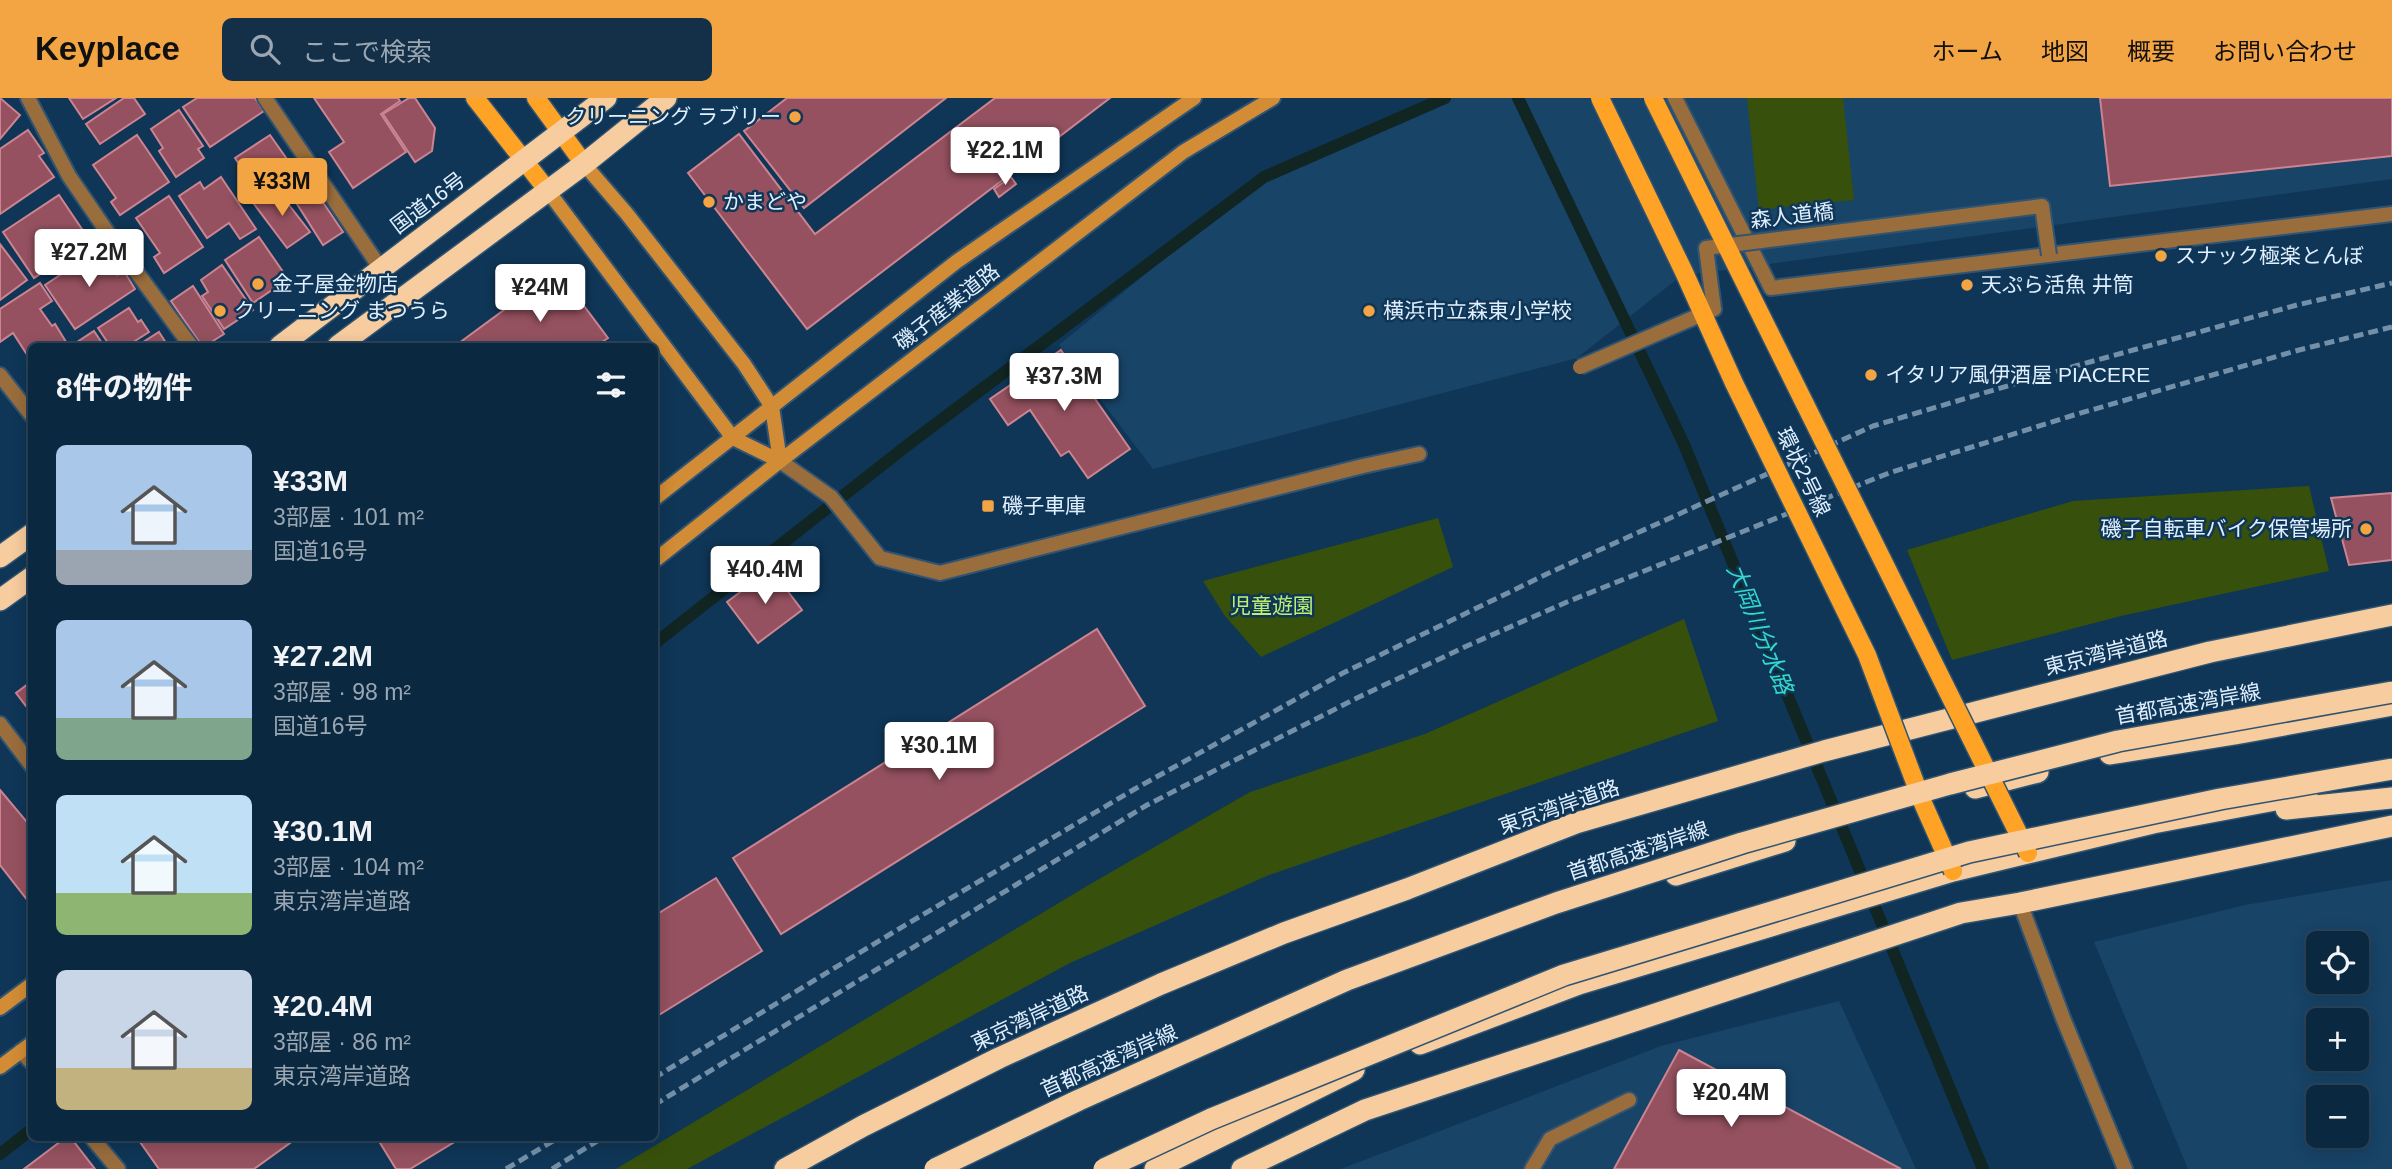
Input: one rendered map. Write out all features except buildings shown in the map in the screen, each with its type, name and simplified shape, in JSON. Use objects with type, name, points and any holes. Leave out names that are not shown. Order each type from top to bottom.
[{"type":"highway","name":"国道16号","points":[[284,343],[606,98]]},
{"type":"highway","points":[[342,343],[584,164],[666,98]]},
{"type":"highway","points":[[2,552],[28,536]]},
{"type":"highway","points":[[0,600],[28,580]]},
{"type":"highway","name":"東京湾岸道路","points":[[785,1169],[863,1126],[1161,984],[1284,933],[1407,889],[1576,823],[1824,751],[2196,655],[2392,615]]},
{"type":"highway","points":[[928,1169],[1351,989],[1557,912],[1799,836],[1922,801],[2392,684]]},
{"type":"highway","name":"首都高速湾岸線","points":[[936,1169],[1079,1100],[1347,980],[1570,899],[1742,843],[2118,741],[2392,692]]},
{"type":"highway","points":[[2125,750],[2235,734],[2392,705]]},
{"type":"highway","points":[[1104,1169],[1211,1119],[1564,975],[1969,852],[2220,799],[2392,769]]},
{"type":"highway","points":[[1155,1169],[1364,1066],[1579,984],[1953,871],[2153,823],[2392,778]]},
{"type":"highway","points":[[2153,823],[2392,798]]},
{"type":"highway","points":[[1242,1169],[1365,1110],[1961,913],[2392,826]]},
{"type":"main road","points":[[475,98],[548,191]]},
{"type":"main road","points":[[536,98],[584,164]]},
{"type":"main road","name":"環状2号線","points":[[1600,98],[1734,383],[1867,654],[1922,801],[1953,871]]},
{"type":"main road","name":"環状2号線","points":[[1653,98],[2028,853]]},
{"type":"street","points":[[28,98],[69,176],[189,343]]},
{"type":"street","points":[[265,98],[381,270]]},
{"type":"street","name":"磯子産業道路","points":[[658,496],[956,262],[1194,98]]},
{"type":"street","name":"磯子産業道路","points":[[658,558],[1183,152],[1273,98]]},
{"type":"street","points":[[1675,98],[1771,288],[2392,214]]},
{"type":"street","points":[[584,164],[627,214],[744,364],[772,407],[780,461]]},
{"type":"street","points":[[548,191],[733,438],[780,461],[832,499],[880,558],[940,573],[1419,454]]},
{"type":"street","name":"森人道橋","points":[[1580,367],[1714,309],[1706,248],[2042,206],[2049,255]]},
{"type":"street","points":[[0,374],[28,411]]},
{"type":"street","points":[[0,724],[28,761]]},
{"type":"street","points":[[2020,903],[2063,1018],[2125,1169]]},
{"type":"street","points":[[0,1008],[28,987]]},
{"type":"street","points":[[0,1067],[26,1047]]},
{"type":"street","points":[[1532,1169],[1550,1139],[1629,1100]]},
{"type":"street","points":[[95,1141],[118,1169]]},
{"type":"shaded area","name":"横浜市立森東小学校","points":[[1446,98],[2392,98],[2392,179],[1681,276],[1577,358],[1153,469],[1059,345],[1264,177]]},
{"type":"shaded area","points":[[2392,880],[2392,1169],[2188,1169],[2094,942],[2245,905]]},
{"type":"shaded area","points":[[1839,1001],[1916,1169],[1341,1169],[1661,1046]]},
{"type":"green space","points":[[1747,98],[1843,98],[1854,200],[1759,210]]},
{"type":"green space","points":[[2309,486],[2329,571],[2121,616],[1952,660],[1907,550],[2073,501]]},
{"type":"green space","name":"児童遊園","points":[[1438,518],[1453,567],[1261,657],[1225,616],[1203,581]]},
{"type":"green space","points":[[1684,619],[1718,721],[1269,875],[1070,963],[687,1169],[616,1169],[1087,886],[1250,792],[1425,734]]},
{"type":"waterway","points":[[658,641],[909,444],[1264,177],[1445,98]]},
{"type":"waterway","name":"大岡川分水路","points":[[1518,98],[1683,442],[1983,1169]]},
{"type":"waterway","points":[[0,1154],[28,1132]]},
{"type":"railway","points":[[658,1076],[1133,790],[1343,673],[1551,572],[1873,426],[2068,368],[2297,305],[2392,283]]},
{"type":"railway","points":[[658,1103],[1147,805],[1359,697],[1469,645],[1567,602],[1889,473],[2074,415],[2299,350],[2392,327]]},
{"type":"railway","points":[[506,1169],[553,1141]]},
{"type":"railway","points":[[552,1169],[597,1141]]},
{"type":"place","name":"クリーニング ラブリー","points":[[795,117]]},
{"type":"place","name":"かまどや","points":[[709,202]]},
{"type":"place","name":"スナック極楽とんぼ","points":[[2161,256]]},
{"type":"place","name":"金子屋金物店","points":[[258,284]]},
{"type":"place","name":"天ぷら活魚 井筒","points":[[1967,285]]},
{"type":"place","name":"クリーニング まつうら","points":[[220,311]]},
{"type":"place","name":"横浜市立森東小学校","points":[[1369,311]]},
{"type":"place","name":"イタリア風伊酒屋 PIACERE","points":[[1871,375]]},
{"type":"place","name":"磯子車庫","points":[[988,506]]},
{"type":"place","name":"磯子自転車バイク保管場所","points":[[2366,529]]}]
